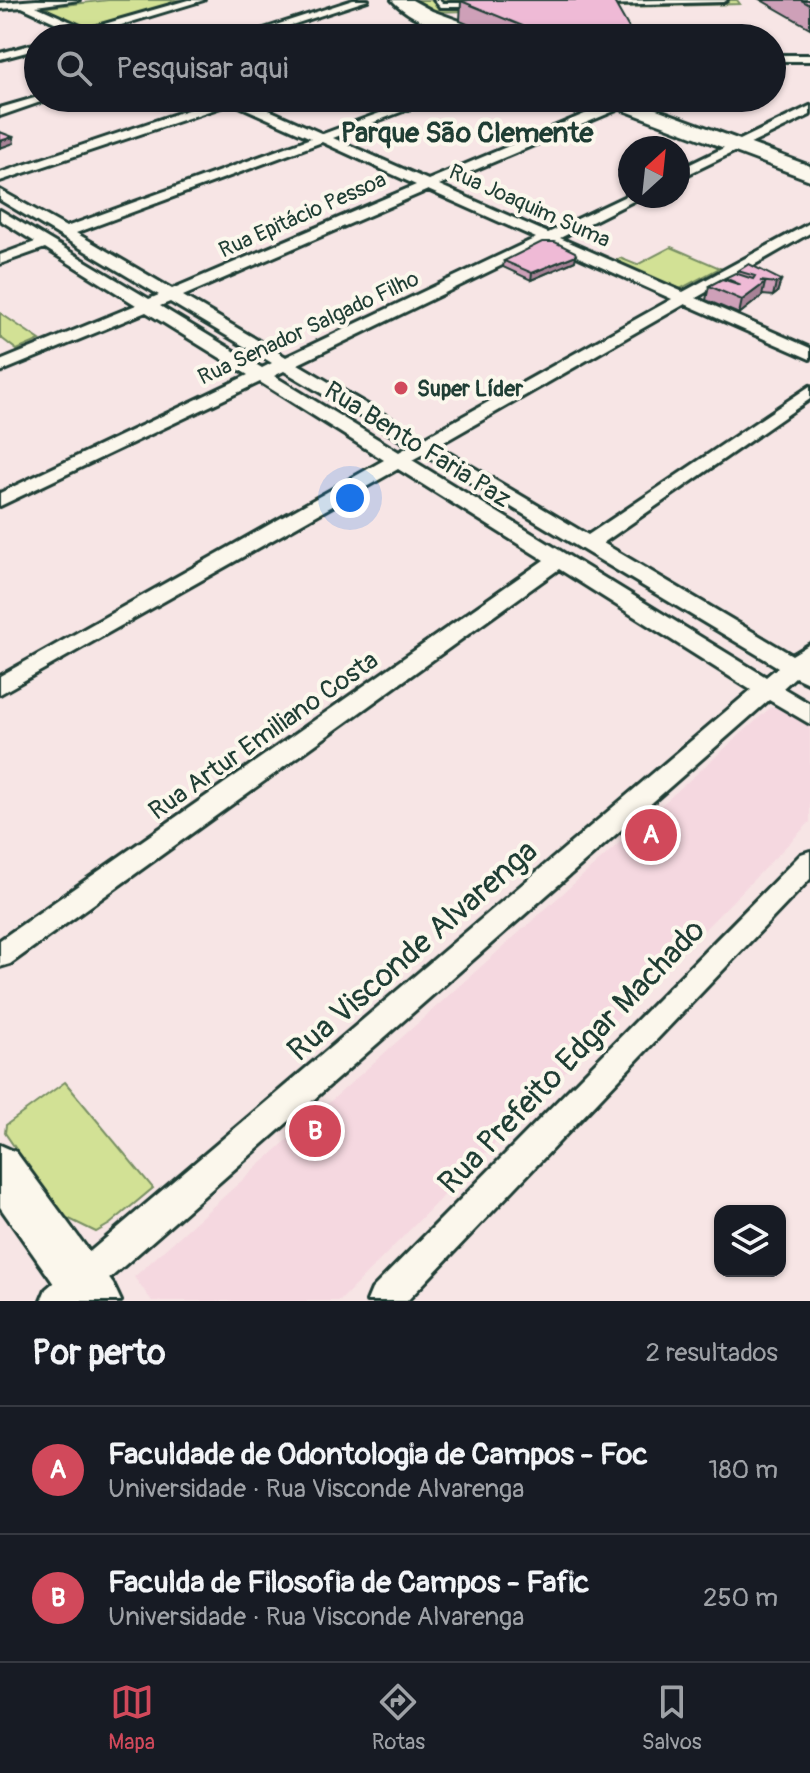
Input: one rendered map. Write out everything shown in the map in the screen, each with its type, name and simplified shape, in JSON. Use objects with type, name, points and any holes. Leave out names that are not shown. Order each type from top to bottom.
[{"type":"main road","points":[[379,0],[421,24]]},
{"type":"main road","points":[[400,0],[442,24]]},
{"type":"main road","points":[[652,112],[745,143],[810,160]]},
{"type":"main road","points":[[675,112],[810,173]]},
{"type":"main road","points":[[0,1168],[79,1294]]},
{"type":"street","points":[[0,8],[74,0]]},
{"type":"street","points":[[117,24],[199,0]]},
{"type":"street","points":[[286,24],[363,0]]},
{"type":"street","points":[[20,4],[66,24]]},
{"type":"street","points":[[0,56],[24,50]]},
{"type":"street","points":[[786,58],[810,58]]},
{"type":"street","points":[[0,112],[24,105]]},
{"type":"street","points":[[690,169],[810,110]]},
{"type":"street","points":[[0,177],[193,112]]},
{"type":"street","name":"Rua Joaquim Suma","points":[[265,112],[810,354]]},
{"type":"street","points":[[64,233],[392,112]]},
{"type":"street","name":"Rua Epitácio Pessoa","points":[[0,367],[172,296],[589,112]]},
{"type":"street","name":"Rua Bento Faria Paz","points":[[0,194],[587,545],[804,665]]},
{"type":"street","name":"Rua Senador Salgado Filho","points":[[0,500],[618,205]]},
{"type":"street","name":"Rua Bento Faria Paz","points":[[0,214],[810,715]]},
{"type":"street","points":[[0,686],[810,227]]},
{"type":"street","points":[[0,260],[46,243]]},
{"type":"street","points":[[587,545],[810,391]]},
{"type":"street","name":"Rua Artur Emiliano Costa","points":[[0,955],[558,560]]},
{"type":"street","name":"Rua Visconde Alvarenga","points":[[79,1294],[767,689],[804,665]]},
{"type":"street","name":"Rua Prefeito Edgar Machado","points":[[384,1301],[810,862]]},
{"type":"lane","points":[[437,0],[440,5],[481,5]]},
{"type":"lane","points":[[585,4],[724,0]]},
{"type":"shaded area","points":[[777,706],[810,727],[810,822],[340,1301],[152,1301],[134,1277],[770,708]]},
{"type":"green space","points":[[108,0],[195,0],[108,24],[75,24],[39,8]]},
{"type":"green space","points":[[410,0],[737,0],[740,4],[430,12]]},
{"type":"green space","points":[[671,247],[720,268],[680,289],[615,261],[620,258],[637,265]]},
{"type":"green space","points":[[0,313],[40,340],[17,350],[0,337]]},
{"type":"green space","points":[[65,1082],[153,1188],[96,1232],[61,1215],[5,1133],[6,1125]]},
{"type":"building","points":[[613,0],[627,24],[518,24],[461,1]]},
{"type":"building","points":[[0,132],[13,137],[0,141]]},
{"type":"building","points":[[542,242],[555,242],[576,255],[532,273],[504,261]]},
{"type":"building","points":[[749,264],[781,280],[776,283],[760,281],[765,283],[742,300],[709,286],[722,279],[741,285],[725,278],[735,273],[753,279],[755,276],[738,271]]},
{"type":"place","name":"Super Líder","points":[[401,388]]},
{"type":"place","name":"Faculdade de Odontologia de Campos - Foc","points":[[651,835]]},
{"type":"place","name":"Faculda de Filosofia de Campos - Fafic","points":[[315,1131]]},
{"type":"district","name":"Parque São Clemente","points":[[467,132]]}]
